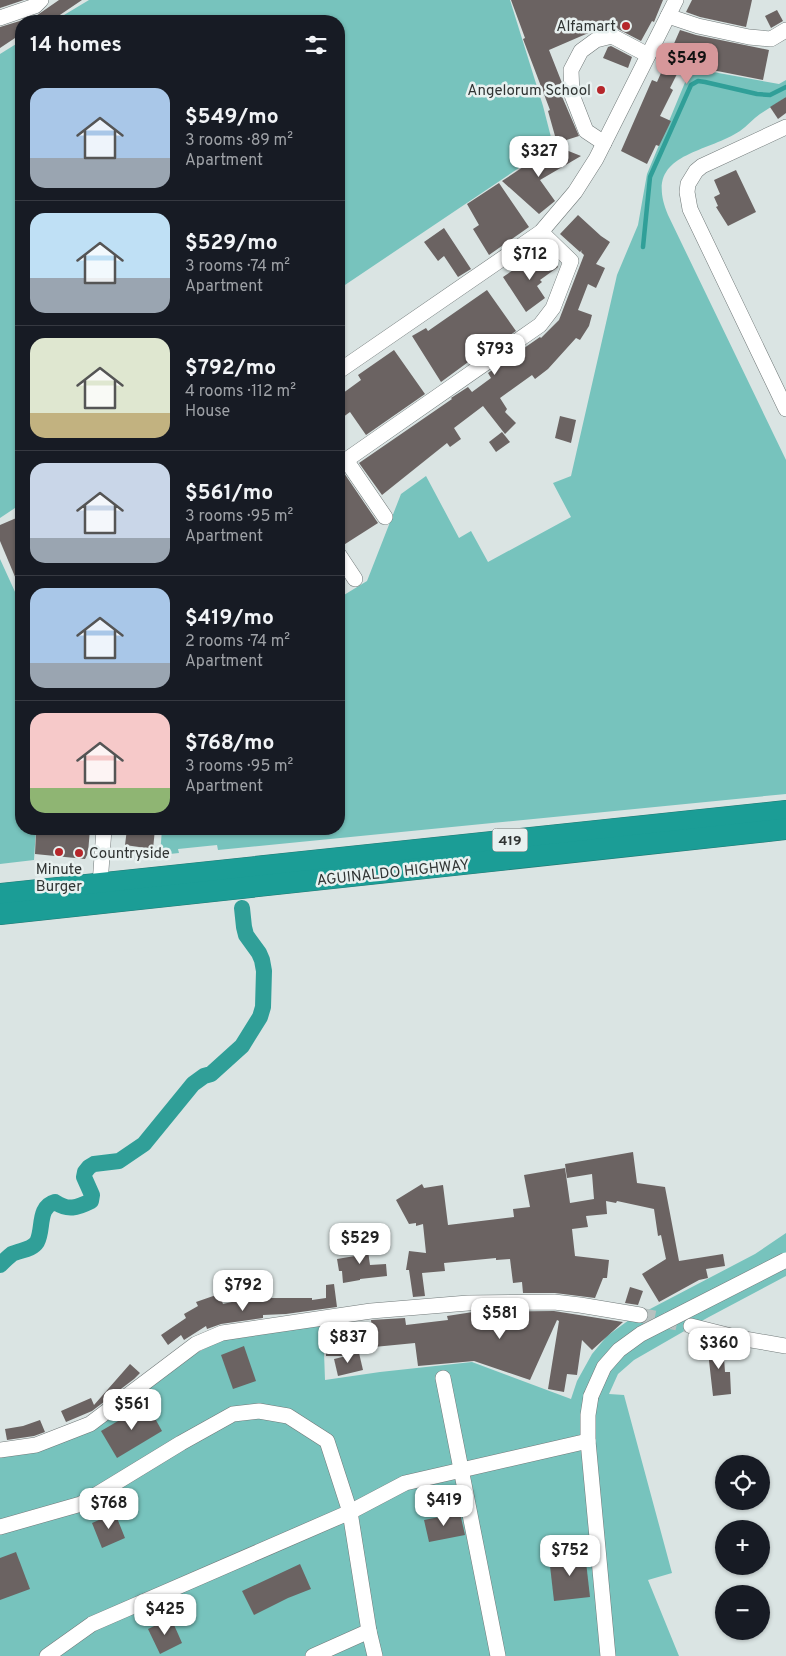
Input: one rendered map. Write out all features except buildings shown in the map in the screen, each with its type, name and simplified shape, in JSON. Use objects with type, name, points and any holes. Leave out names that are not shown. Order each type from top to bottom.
[{"type":"highway","name":"AGUINALDO HIGHWAY","points":[[0,894],[786,811]]},
{"type":"highway","name":"AGUINALDO HIGHWAY","points":[[0,914],[786,829]]},
{"type":"street","points":[[0,18],[35,6],[41,0]]},
{"type":"street","points":[[345,368],[541,232],[575,192],[596,159],[676,0]]},
{"type":"street","points":[[668,16],[698,26],[749,37],[772,39],[786,30]]},
{"type":"street","points":[[604,143],[586,132],[572,95],[572,70],[581,51],[596,40],[612,36],[648,55]]},
{"type":"street","points":[[786,127],[702,166],[692,177],[687,192],[690,209],[786,409]]},
{"type":"street","points":[[345,460],[540,325],[552,308],[571,261],[541,232]]},
{"type":"street","points":[[345,466],[385,517]]},
{"type":"street","points":[[345,564],[355,580]]},
{"type":"street","points":[[100,884],[104,835]]},
{"type":"street","points":[[608,1656],[588,1442],[588,1415],[591,1396],[604,1367],[619,1350],[641,1334],[786,1260]]},
{"type":"street","points":[[0,1450],[36,1445],[90,1424],[196,1344],[222,1333],[370,1311],[468,1303],[554,1302],[640,1315]]},
{"type":"street","points":[[691,1326],[739,1338],[786,1346]]},
{"type":"street","points":[[443,1378],[498,1656]]},
{"type":"street","points":[[0,1527],[81,1504],[181,1443],[233,1414],[259,1412],[288,1416],[327,1441],[350,1512],[369,1631],[375,1656]]},
{"type":"street","points":[[47,1656],[92,1624],[350,1512],[404,1484],[588,1442]]},
{"type":"street","points":[[314,1656],[369,1631]]},
{"type":"shaded area","points":[[89,0],[510,0],[543,106],[553,145],[345,285],[345,15],[64,15]]},
{"type":"shaded area","points":[[15,45],[15,508],[0,518],[0,54]]},
{"type":"shaded area","points":[[691,68],[779,84],[786,80],[786,97],[760,114],[740,131],[680,159],[670,168],[663,179],[662,195],[668,215],[786,460],[786,794],[218,850],[217,845],[178,849],[179,853],[160,855],[162,835],[345,835],[345,594],[367,581],[401,494],[426,476],[459,538],[471,531],[488,562],[571,517],[553,483],[571,476],[617,275],[638,225],[647,174]]},
{"type":"shaded area","points":[[0,559],[15,592],[15,835],[36,835],[34,860],[0,864]]},
{"type":"shaded area","points":[[786,1233],[786,1276],[634,1360],[618,1374],[609,1394],[624,1395],[672,1573],[648,1580],[679,1656],[0,1656],[0,1457],[42,1450],[98,1426],[174,1365],[219,1341],[323,1324],[325,1380],[472,1362],[571,1399],[577,1381],[592,1354],[607,1336],[629,1320],[755,1254]]},
{"type":"waterway","points":[[643,247],[650,177],[691,85],[698,81],[770,95],[786,87]]},
{"type":"waterway","points":[[0,1265],[12,1254],[35,1245],[39,1237],[43,1213],[49,1205],[55,1202],[64,1207],[73,1207],[91,1201],[92,1195],[84,1177],[89,1167],[94,1164],[119,1161],[144,1144],[193,1084],[204,1076],[211,1074],[242,1046],[260,1017],[263,1007],[264,971],[259,953],[246,935],[242,908]]},
{"type":"tunnel","points":[[640,1315],[691,1326]]},
{"type":"place","name":"Alfamart","points":[[626,26]]},
{"type":"place","name":"Angelorum School","points":[[601,90]]},
{"type":"place","name":"Minute Burger","points":[[59,852]]},
{"type":"place","name":"Countryside","points":[[79,853]]}]
